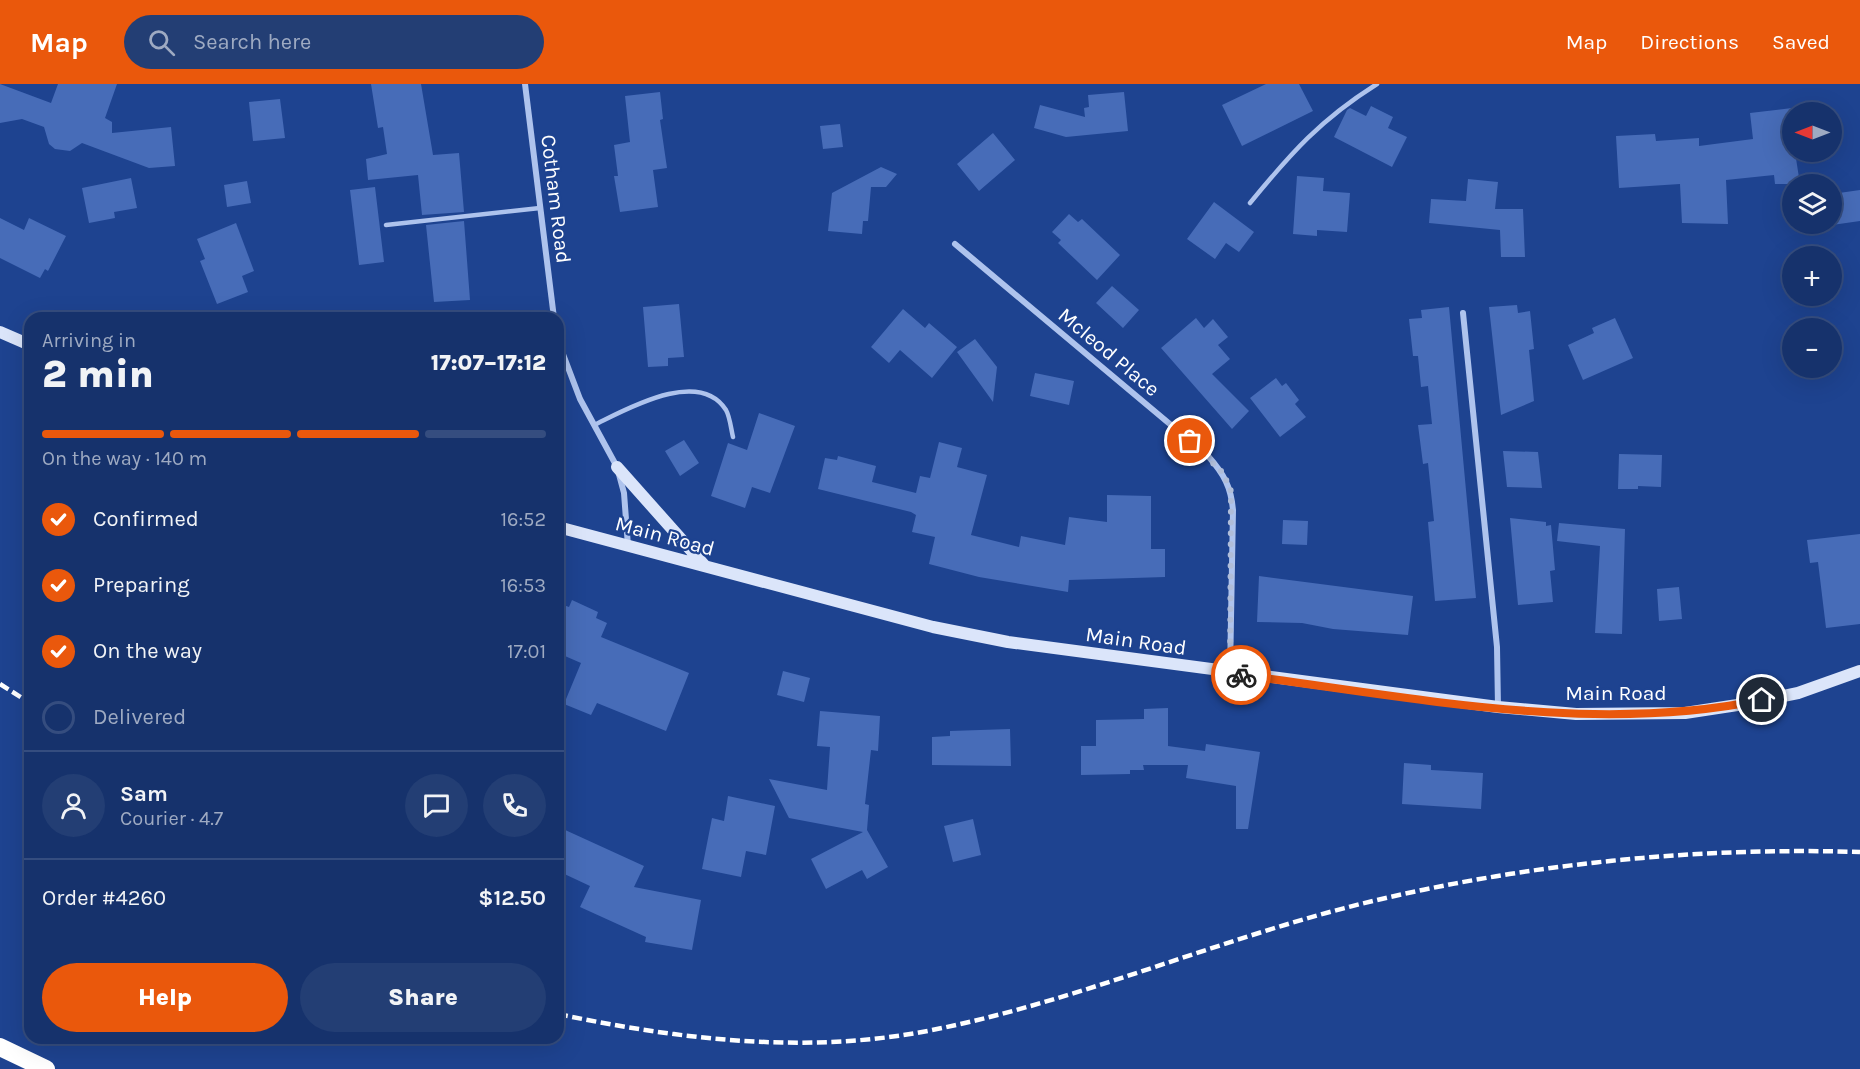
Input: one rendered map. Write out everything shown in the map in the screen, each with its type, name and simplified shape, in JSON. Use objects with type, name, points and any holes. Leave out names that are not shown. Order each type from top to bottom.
[{"type":"highway","points":[[0,1047],[46,1069]]},
{"type":"main road","points":[[0,332],[24,342]]},
{"type":"main road","points":[[616,467],[705,566]]},
{"type":"main road","name":"Main Road","points":[[564,529],[933,627],[997,640],[1230,673],[1498,707],[1629,715],[1684,712],[1798,693],[1860,671]]},
{"type":"street","name":"Cotham Road","points":[[525,84],[553,312]]},
{"type":"street","name":"Mcleod Place","points":[[955,244],[1208,456],[1223,473],[1231,491],[1233,510],[1230,673]]},
{"type":"street","points":[[1463,312],[1497,647],[1498,707]]},
{"type":"street","points":[[564,362],[616,467],[624,493],[628,546]]},
{"type":"lane","points":[[1250,203],[1299,144],[1350,101],[1377,84]]},
{"type":"lane","points":[[386,225],[540,208]]},
{"type":"lane","points":[[594,425],[640,402],[682,392],[703,395],[717,401],[726,411],[733,437]]},
{"type":"building","points":[[0,84],[51,103],[58,84],[117,84],[105,118],[112,122],[112,133],[171,127],[175,166],[149,168],[82,143],[70,151],[55,149],[49,144],[44,127],[22,119],[0,123]]},
{"type":"building","points":[[371,84],[421,84],[433,155],[459,153],[464,212],[422,215],[418,175],[368,180],[366,159],[387,154],[383,127],[378,128]]},
{"type":"building","points":[[1266,84],[1299,84],[1313,111],[1242,146],[1222,105]]},
{"type":"building","points":[[660,92],[663,119],[660,120],[667,168],[653,170],[658,207],[620,212],[614,176],[618,176],[614,145],[630,142],[625,96]]},
{"type":"building","points":[[1124,92],[1128,131],[1066,137],[1034,128],[1040,105],[1085,117],[1084,108],[1089,107],[1088,95]]},
{"type":"building","points":[[280,99],[285,138],[253,141],[249,102]]},
{"type":"building","points":[[1371,106],[1393,117],[1388,128],[1407,137],[1392,167],[1334,137],[1347,110],[1350,108],[1366,116]]},
{"type":"building","points":[[1782,109],[1782,162],[1797,162],[1798,174],[1782,174],[1782,184],[1775,184],[1774,175],[1726,180],[1728,224],[1682,223],[1680,184],[1619,188],[1616,136],[1655,134],[1656,141],[1699,138],[1699,146],[1753,139],[1750,113]]},
{"type":"building","points":[[840,124],[843,147],[823,149],[820,126]]},
{"type":"building","points":[[993,133],[1015,160],[979,191],[957,164]]},
{"type":"building","points":[[881,167],[897,174],[886,187],[871,187],[868,221],[863,221],[862,234],[828,231],[832,193]]},
{"type":"building","points":[[1297,176],[1324,178],[1323,191],[1350,193],[1347,232],[1317,230],[1317,236],[1293,234]]},
{"type":"building","points":[[131,178],[137,208],[114,212],[115,218],[89,223],[82,188]]},
{"type":"building","points":[[1468,179],[1498,182],[1495,209],[1523,209],[1525,257],[1501,257],[1500,230],[1429,223],[1431,199],[1466,201]]},
{"type":"building","points":[[247,181],[251,203],[227,207],[224,185]]},
{"type":"building","points":[[375,187],[384,262],[359,265],[350,190]]},
{"type":"building","points":[[1860,190],[1860,221],[1842,224],[1842,193]]},
{"type":"building","points":[[1214,202],[1254,232],[1239,252],[1226,243],[1215,259],[1187,239]]},
{"type":"building","points":[[1069,214],[1078,222],[1082,219],[1120,255],[1097,280],[1058,243],[1061,240],[1052,232]]},
{"type":"building","points":[[0,218],[24,230],[29,218],[66,236],[48,271],[45,269],[40,278],[0,258]]},
{"type":"building","points":[[464,221],[470,300],[434,302],[426,225]]},
{"type":"building","points":[[236,223],[254,271],[242,276],[248,292],[217,304],[200,261],[205,259],[197,239]]},
{"type":"building","points":[[1112,286],[1139,310],[1123,328],[1096,303]]},
{"type":"building","points":[[679,304],[684,357],[668,358],[668,366],[648,367],[643,307]]},
{"type":"building","points":[[1517,305],[1518,313],[1530,311],[1534,349],[1529,350],[1534,401],[1501,415],[1489,307]]},
{"type":"building","points":[[1449,307],[1476,598],[1435,601],[1428,522],[1434,521],[1428,463],[1423,464],[1418,425],[1432,424],[1428,386],[1421,387],[1418,356],[1413,356],[1409,319],[1422,318],[1421,310]]},
{"type":"building","points":[[903,309],[925,328],[929,323],[957,347],[932,378],[900,350],[889,363],[871,347]]},
{"type":"building","points":[[1196,318],[1204,328],[1213,319],[1228,337],[1218,345],[1230,359],[1212,374],[1249,411],[1232,429],[1161,348]]},
{"type":"building","points":[[1615,318],[1633,358],[1583,380],[1568,345],[1594,333],[1592,328]]},
{"type":"building","points":[[975,339],[997,367],[993,402],[957,352]]},
{"type":"building","points":[[1035,373],[1074,381],[1069,405],[1030,396]]},
{"type":"building","points":[[1276,378],[1282,386],[1286,383],[1299,400],[1295,404],[1306,417],[1280,437],[1250,398]]},
{"type":"building","points":[[759,413],[795,426],[770,493],[752,487],[745,508],[711,496],[728,443],[747,450]]},
{"type":"building","points":[[684,440],[699,463],[680,476],[665,451]]},
{"type":"building","points":[[939,442],[962,448],[957,467],[987,475],[971,535],[1019,547],[1021,536],[1065,545],[1069,517],[1107,522],[1107,495],[1151,496],[1151,549],[1165,549],[1165,577],[1069,580],[1068,592],[979,577],[929,564],[935,537],[912,532],[916,515],[911,512],[818,489],[825,458],[837,460],[838,456],[876,466],[872,482],[916,493],[920,476],[930,478]]},
{"type":"building","points":[[1503,451],[1538,452],[1542,488],[1507,487]]},
{"type":"building","points":[[1619,454],[1662,455],[1661,487],[1638,486],[1638,489],[1618,489]]},
{"type":"building","points":[[1510,518],[1546,522],[1546,526],[1551,525],[1555,570],[1550,571],[1553,602],[1518,605]]},
{"type":"building","points":[[1283,520],[1308,521],[1307,545],[1282,544]]},
{"type":"building","points":[[1559,523],[1625,529],[1622,634],[1595,633],[1600,546],[1557,541]]},
{"type":"building","points":[[1860,534],[1860,624],[1826,628],[1818,562],[1810,563],[1807,540]]},
{"type":"building","points":[[1259,576],[1413,596],[1408,635],[1333,629],[1302,623],[1257,622]]},
{"type":"building","points":[[1679,587],[1682,619],[1659,621],[1657,589]]},
{"type":"building","points":[[572,600],[598,612],[596,618],[607,623],[601,637],[689,673],[666,731],[597,703],[591,715],[564,704],[581,663],[564,656],[564,605],[569,607]]},
{"type":"building","points":[[783,671],[810,678],[804,702],[777,695]]},
{"type":"building","points":[[1168,708],[1168,746],[1205,751],[1206,744],[1260,752],[1248,829],[1236,829],[1236,786],[1186,778],[1188,765],[1143,765],[1144,770],[1130,770],[1130,774],[1081,775],[1081,746],[1096,746],[1096,720],[1144,719],[1144,709]]},
{"type":"building","points":[[820,711],[880,716],[878,751],[871,750],[865,804],[869,805],[867,830],[888,867],[867,879],[862,870],[826,889],[811,859],[863,832],[789,818],[769,779],[827,790],[830,747],[817,746]]},
{"type":"building","points":[[1010,729],[1011,766],[932,765],[932,737],[950,736],[950,731]]},
{"type":"building","points":[[1404,763],[1431,765],[1431,770],[1483,773],[1481,809],[1402,804]]},
{"type":"building","points":[[728,796],[775,806],[766,855],[746,851],[741,877],[702,869],[712,818],[724,821]]},
{"type":"building","points":[[973,819],[981,855],[953,862],[944,826]]},
{"type":"building","points":[[564,829],[644,866],[634,887],[701,900],[692,950],[645,942],[646,937],[580,907],[590,886],[564,874]]},
{"type":"railway","points":[[0,684],[24,699]]},
{"type":"railway","points":[[564,1015],[648,1030],[739,1041],[785,1043],[876,1039],[922,1032],[1037,1004],[1320,915],[1436,887],[1496,876],[1617,860],[1738,852],[1860,852]]},
{"type":"way so far","points":[[1190,441],[1223,473],[1231,491],[1233,510],[1230,673],[1241,675]]},
{"type":"route","points":[[1241,675],[1498,707],[1576,714],[1629,715],[1684,712],[1762,700]]}]
